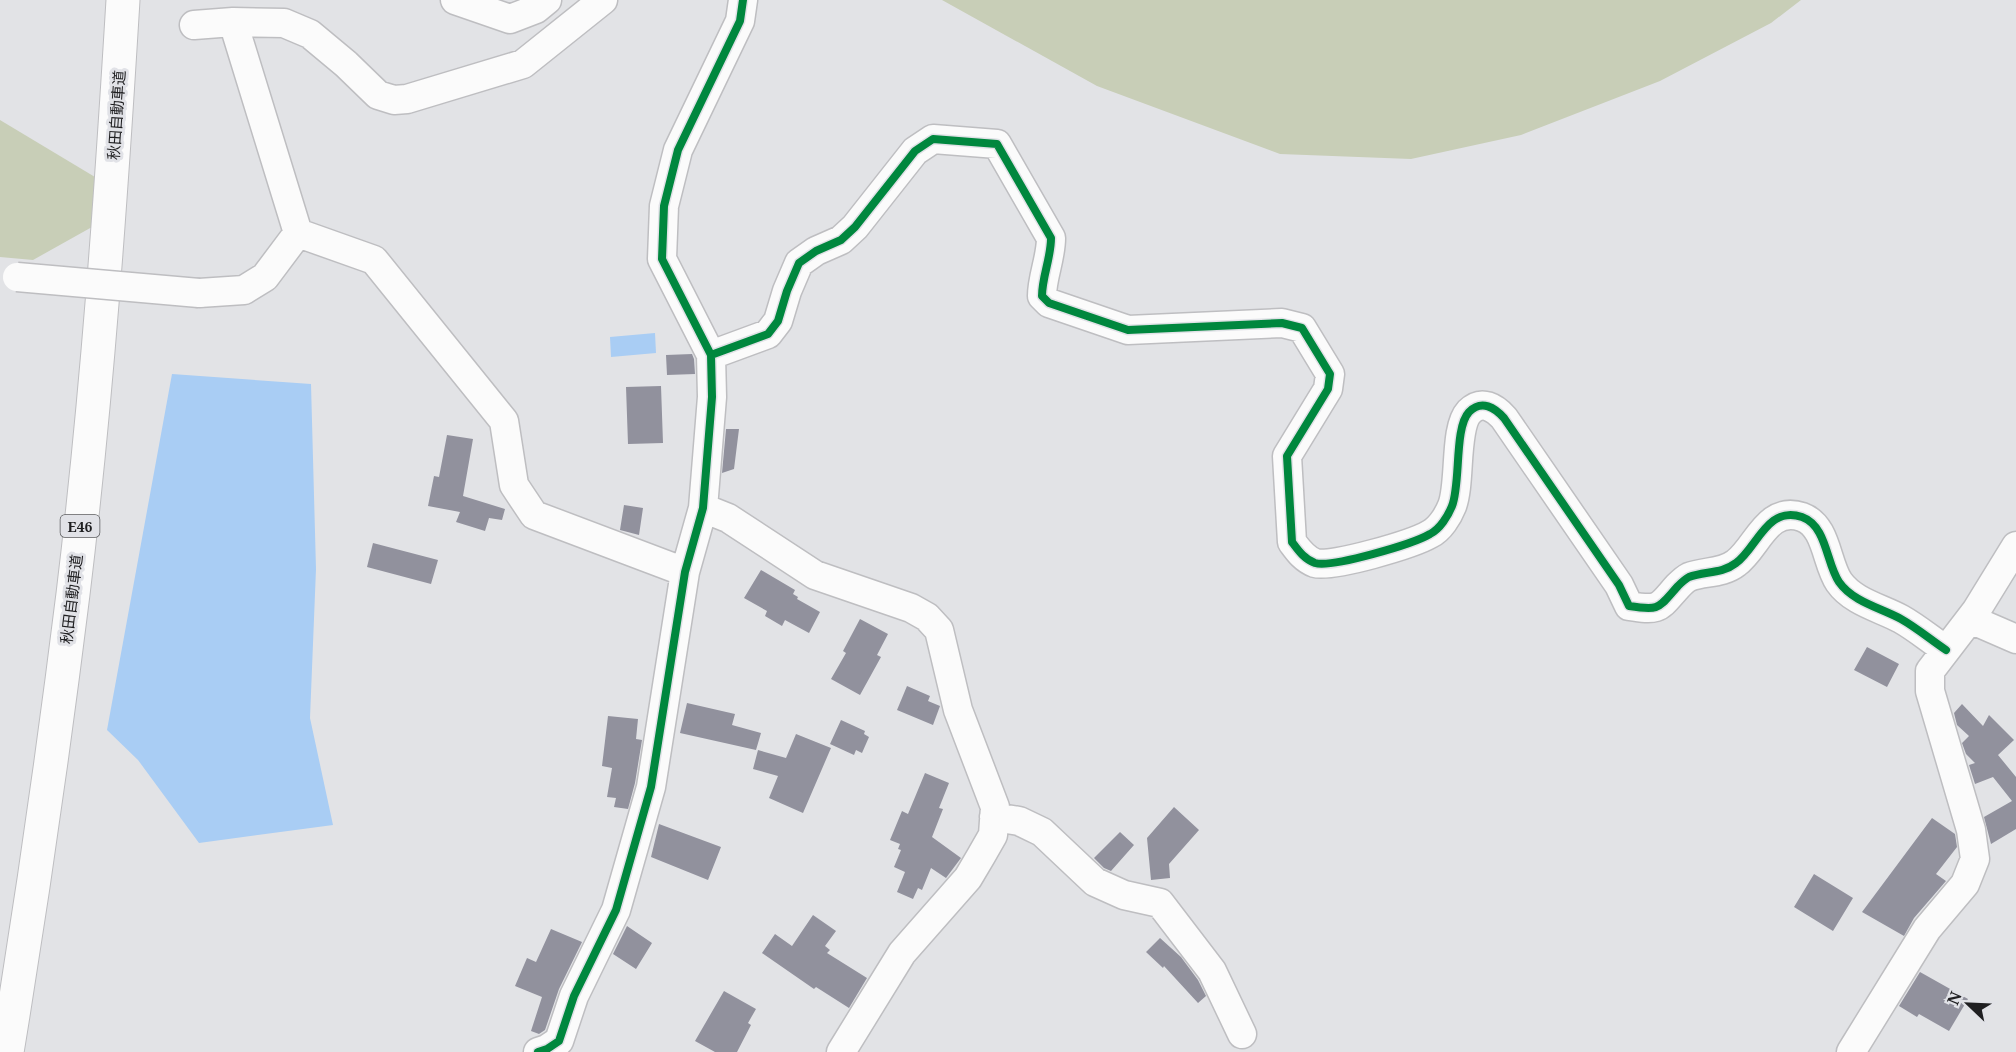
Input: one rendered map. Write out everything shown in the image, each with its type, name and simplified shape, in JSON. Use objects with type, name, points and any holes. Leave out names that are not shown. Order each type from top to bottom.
[{"type":"highway","name":"秋田自動車道","points":[[7,1050],[35,876],[73,592],[97,362],[123,0]]},
{"type":"street","points":[[455,0],[510,19],[536,9],[547,0]]},
{"type":"street","points":[[194,25],[233,22],[284,23],[310,34],[378,95],[394,100],[407,99],[523,64],[603,0]]},
{"type":"street","points":[[538,1052],[547,1050],[559,1041],[574,996],[616,910],[651,787],[685,572],[703,508],[712,397],[711,355],[662,259],[664,206],[678,150],[740,21],[743,0]]},
{"type":"street","points":[[233,22],[298,233]]},
{"type":"street","points":[[711,355],[768,334],[778,321],[799,263],[816,251],[841,240],[855,227],[915,151],[933,139],[997,144],[1049,232],[1051,252],[1042,289],[1042,296],[1049,303],[1128,330],[1282,323],[1302,328],[1330,374],[1328,389],[1287,456],[1292,542],[1300,553],[1315,563],[1330,564],[1412,543],[1432,534],[1452,506],[1462,426],[1469,412],[1487,405],[1495,408],[1504,418],[1619,585],[1629,606],[1650,610],[1661,606],[1688,578],[1724,570],[1738,562],[1761,531],[1776,519],[1800,516],[1810,521],[1818,531],[1838,580],[1849,594],[1902,620],[1946,650]]},
{"type":"street","points":[[8,276],[199,293],[244,290],[265,277],[298,233]]},
{"type":"street","points":[[298,233],[374,260],[504,422],[514,485],[534,514],[685,572]]},
{"type":"street","points":[[703,508],[728,518],[815,575],[911,608],[927,617],[939,630],[958,710],[995,807],[993,835],[968,878],[902,953],[841,1052]]},
{"type":"street","points":[[1851,1052],[1928,929],[1965,884],[1975,859],[1971,830],[1930,690],[1930,671],[1970,619],[2016,546]]},
{"type":"street","points":[[1970,619],[2016,639]]},
{"type":"street","points":[[994,817],[1019,821],[1042,832],[1095,882],[1124,895],[1160,903],[1212,971],[1242,1034]]},
{"type":"green space","points":[[942,0],[1801,0],[1771,23],[1660,81],[1521,135],[1411,159],[1280,154],[1097,86]]},
{"type":"green space","points":[[0,120],[100,180],[92,227],[33,260],[0,257]]},
{"type":"water","points":[[655,333],[656,353],[611,357],[610,337]]},
{"type":"water","points":[[172,374],[311,384],[316,569],[310,718],[333,825],[199,843],[138,760],[107,730]]},
{"type":"building","points":[[692,354],[695,374],[667,375],[666,355]]},
{"type":"building","points":[[661,386],[663,443],[628,444],[626,387]]},
{"type":"building","points":[[726,429],[739,429],[734,469],[722,473]]},
{"type":"building","points":[[447,435],[473,439],[463,496],[505,509],[502,520],[489,518],[485,531],[456,522],[460,512],[428,506],[434,476],[439,477]]},
{"type":"building","points":[[624,505],[643,508],[639,535],[620,530]]},
{"type":"building","points":[[373,543],[438,560],[431,584],[367,567]]},
{"type":"building","points":[[761,570],[795,590],[793,594],[798,597],[797,599],[820,612],[809,633],[785,620],[782,626],[765,616],[767,611],[744,598]]},
{"type":"building","points":[[860,619],[888,634],[877,655],[881,657],[860,695],[831,679],[846,653],[843,651]]},
{"type":"building","points":[[1867,647],[1899,664],[1887,687],[1854,670]]},
{"type":"building","points":[[907,686],[930,696],[928,701],[940,706],[933,725],[897,710]]},
{"type":"building","points":[[687,703],[735,714],[732,725],[761,733],[756,750],[680,733]]},
{"type":"building","points":[[1962,704],[1983,726],[1989,715],[2014,740],[1998,755],[2016,777],[2016,829],[1991,844],[1984,817],[2012,801],[1993,777],[1975,784],[1969,765],[1975,763],[1966,754],[1962,743],[1969,736],[1957,725],[1954,713]]},
{"type":"building","points":[[608,716],[638,719],[636,739],[642,740],[628,809],[614,807],[616,798],[607,797],[612,768],[602,766]]},
{"type":"building","points":[[841,720],[865,731],[864,734],[869,737],[862,753],[856,750],[854,755],[830,744]]},
{"type":"building","points":[[796,734],[831,748],[803,813],[769,798],[778,776],[753,769],[758,750],[786,758]]},
{"type":"building","points":[[925,773],[949,783],[939,808],[943,809],[932,837],[961,858],[946,878],[931,868],[922,890],[918,888],[913,899],[897,892],[905,872],[894,867],[901,850],[898,849],[900,844],[890,840],[902,811],[908,814]]},
{"type":"building","points":[[1174,807],[1199,830],[1169,864],[1170,878],[1151,880],[1147,838]]},
{"type":"building","points":[[1932,818],[1955,834],[1957,847],[1936,874],[1946,881],[1914,918],[1904,936],[1862,912]]},
{"type":"building","points":[[659,824],[721,847],[708,880],[651,857]]},
{"type":"building","points":[[1120,832],[1134,845],[1111,871],[1104,868],[1094,858]]},
{"type":"building","points":[[1814,874],[1853,898],[1833,931],[1794,907]]},
{"type":"building","points":[[813,915],[836,931],[825,946],[830,950],[827,953],[867,978],[849,1008],[816,987],[814,989],[762,953],[775,934],[792,946]]},
{"type":"building","points":[[627,926],[652,943],[636,969],[613,954]]},
{"type":"building","points":[[551,929],[582,942],[559,989],[545,1030],[539,1034],[531,1031],[542,997],[515,986],[527,958],[536,962]]},
{"type":"building","points":[[1160,938],[1181,957],[1198,980],[1206,996],[1198,1003],[1164,966],[1163,968],[1146,952]]},
{"type":"building","points":[[1920,972],[1968,999],[1949,1031],[1899,1006]]},
{"type":"building","points":[[724,991],[756,1009],[748,1023],[751,1025],[737,1052],[715,1052],[695,1041]]},
{"type":"cycle path","points":[[538,1052],[559,1041],[574,996],[616,910],[651,787],[685,572],[703,508],[712,397],[711,355],[662,259],[664,206],[678,150],[740,21],[743,0]]},
{"type":"cycle path","points":[[711,355],[768,334],[778,321],[799,263],[816,251],[841,240],[855,227],[915,151],[933,139],[997,144],[1051,238],[1042,296],[1049,303],[1128,330],[1282,323],[1302,328],[1330,374],[1328,389],[1287,456],[1292,542],[1311,561],[1324,564],[1372,554],[1421,538],[1437,529],[1448,514],[1455,496],[1459,443],[1464,420],[1474,408],[1488,406],[1504,418],[1619,585],[1629,606],[1653,608],[1662,603],[1689,577],[1731,567],[1771,522],[1790,515],[1802,517],[1816,528],[1835,574],[1845,589],[1859,600],[1907,623],[1946,650]]}]
